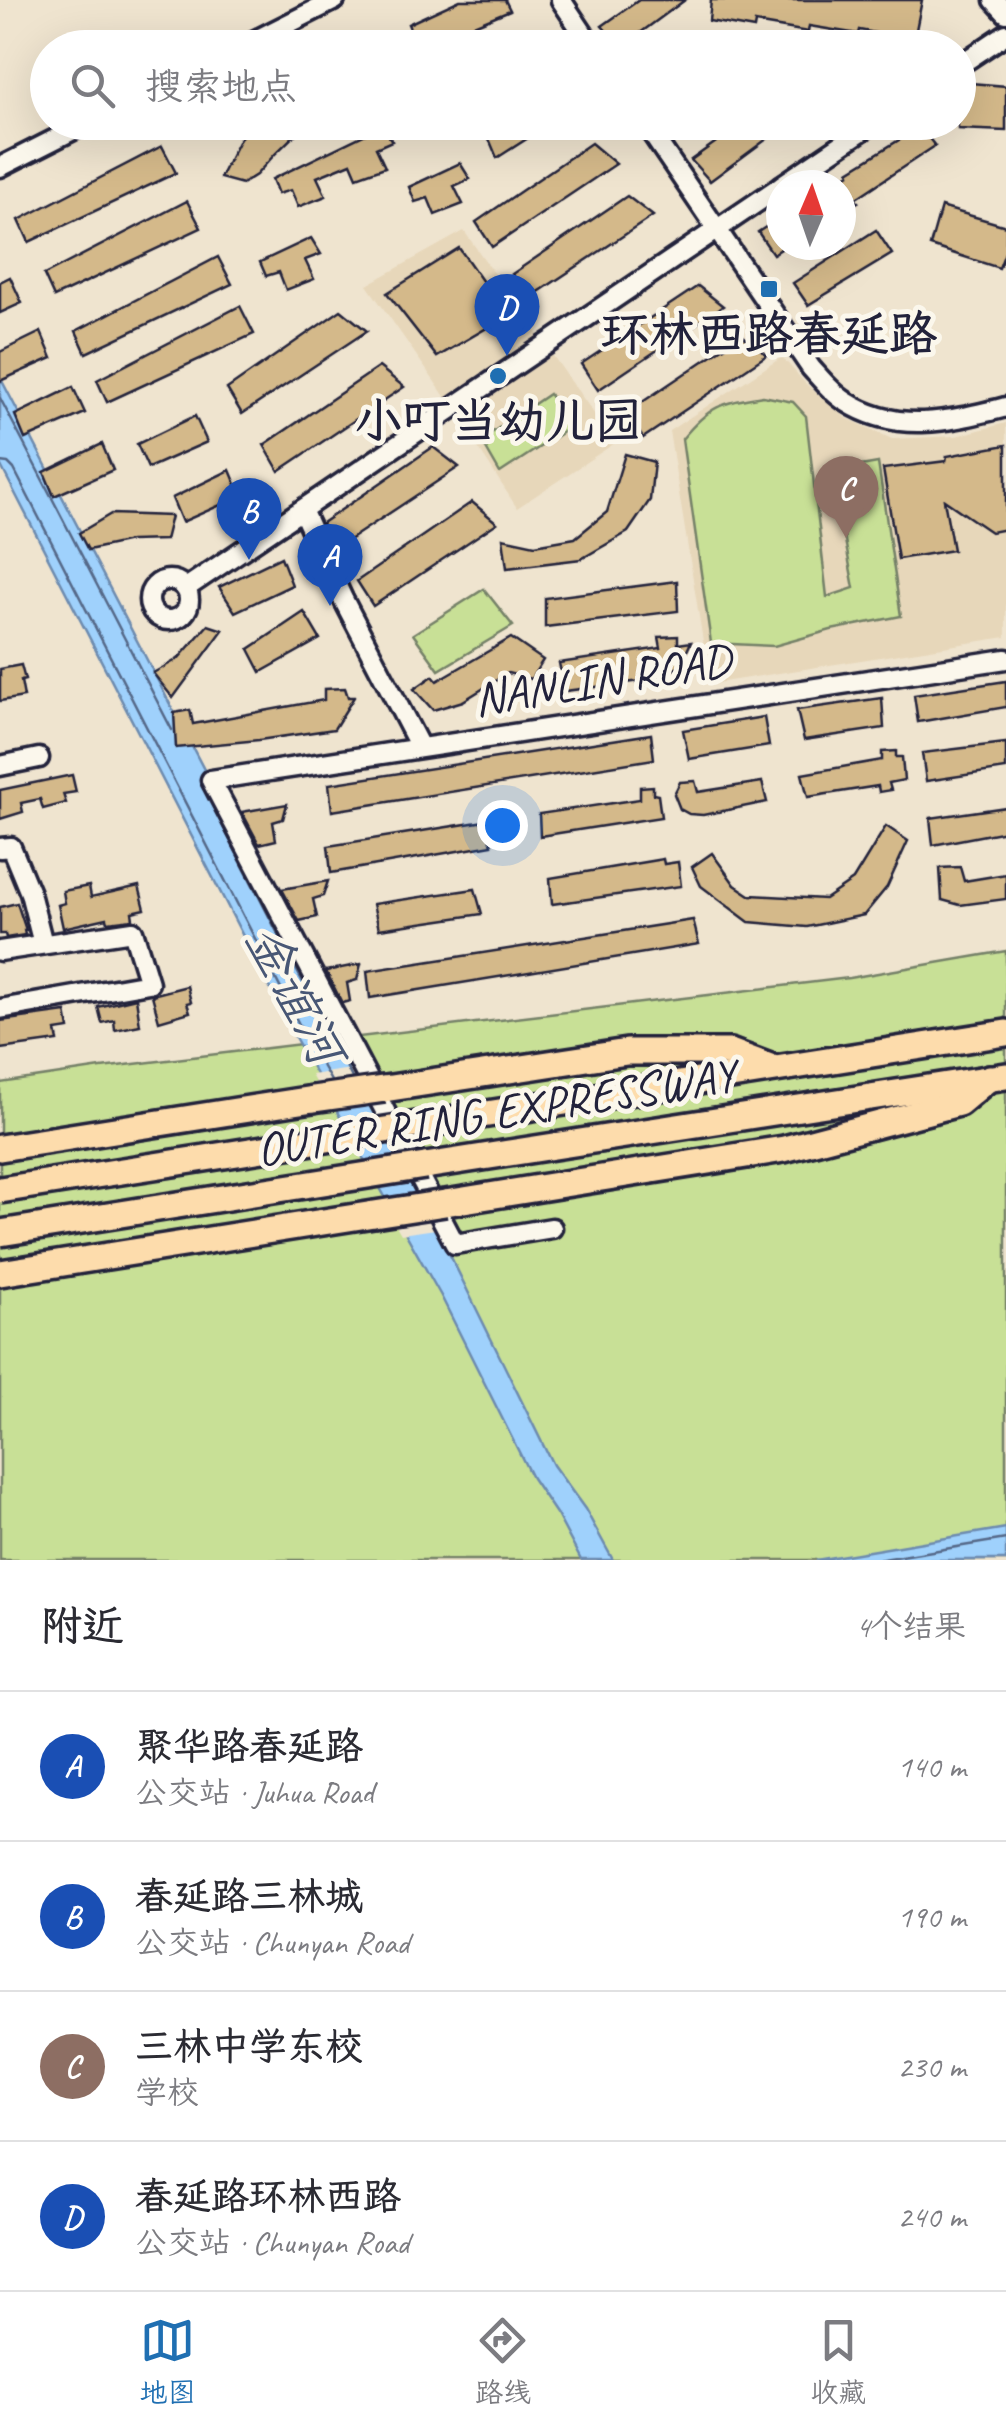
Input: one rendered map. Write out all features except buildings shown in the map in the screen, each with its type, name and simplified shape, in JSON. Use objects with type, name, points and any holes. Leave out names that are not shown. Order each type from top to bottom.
[{"type":"highway","name":"OUTER RING EXPRESSWAY","points":[[0,1190],[1006,1033]]},
{"type":"highway","points":[[0,1148],[626,1052],[730,1052],[774,1069]]},
{"type":"highway","name":"OUTER RING EXPRESSWAY","points":[[0,1233],[998,1077]]},
{"type":"highway","points":[[0,1273],[784,1149],[959,1102],[998,1077]]},
{"type":"street","points":[[276,30],[335,0]]},
{"type":"street","points":[[560,0],[581,30]]},
{"type":"street","points":[[994,0],[1006,13]]},
{"type":"street","points":[[976,54],[1006,34]]},
{"type":"street","points":[[0,167],[53,140]]},
{"type":"street","points":[[656,140],[810,368],[844,400],[885,420],[923,422],[948,422],[1006,408]]},
{"type":"street","points":[[804,170],[848,140]]},
{"type":"street","points":[[186,588],[766,196]]},
{"type":"street","points":[[302,510],[420,747]]},
{"type":"street","name":"NANLIN ROAD","points":[[552,1228],[455,1244],[210,780],[1006,659]]},
{"type":"street","points":[[0,766],[39,758]]},
{"type":"street","points":[[0,848],[11,847],[30,893],[43,944]]},
{"type":"street","points":[[0,951],[134,932],[149,983],[0,1009]]},
{"type":"shaded area","name":"小叮当幼儿园","points":[[464,231],[615,443],[517,508],[367,285]]},
{"type":"shaded area","points":[[782,357],[846,418],[892,439],[956,436],[1006,423],[1006,637],[710,684],[669,431]]},
{"type":"green space","points":[[549,394],[575,424],[500,473],[481,440]]},
{"type":"green space","points":[[763,396],[793,402],[806,416],[827,597],[854,588],[832,471],[878,463],[901,616],[774,646],[711,643],[682,439],[717,407]]},
{"type":"green space","points":[[484,589],[513,626],[439,670],[413,634]]},
{"type":"green space","points":[[1006,951],[1006,1560],[0,1560],[0,1083],[849,978]]},
{"type":"water","name":"金谊河","points":[[0,377],[344,1039],[553,1465],[585,1509],[613,1560],[581,1560],[532,1478],[441,1296],[296,1039],[0,464]]},
{"type":"water","points":[[1006,1528],[1006,1560],[816,1560]]},
{"type":"pier","points":[[364,1067],[378,1097],[328,1105],[311,1075]]},
{"type":"pier","points":[[428,1198],[443,1228],[401,1234],[384,1205]]},
{"type":"place","name":"环林西路春延路","points":[[769,289]]},
{"type":"place","name":"春延路环林西路","points":[[507,356]]},
{"type":"place","name":"小叮当幼儿园","points":[[498,376]]},
{"type":"place","name":"三林中学东校","points":[[846,538]]},
{"type":"place","name":"春延路三林城","points":[[249,560]]},
{"type":"place","name":"聚华路春延路","points":[[330,606]]}]
